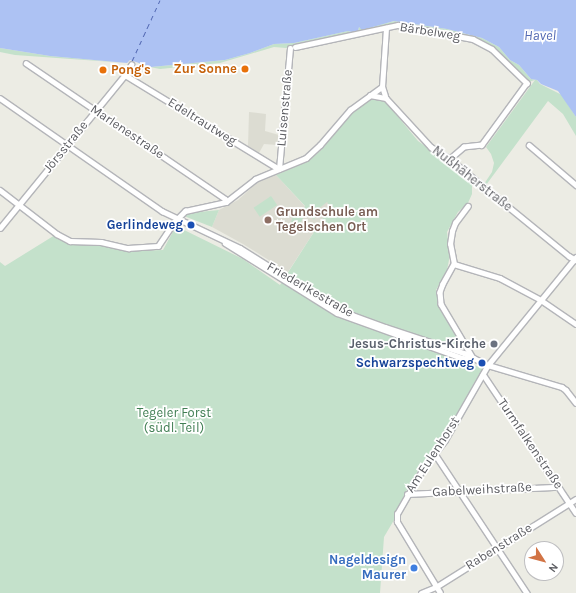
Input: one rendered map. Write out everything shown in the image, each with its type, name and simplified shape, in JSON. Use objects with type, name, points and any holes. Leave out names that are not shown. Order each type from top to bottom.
[{"type":"street","name":"Bärbelweg","points":[[293,47],[398,25],[473,39],[492,49],[527,83],[482,145],[464,147],[450,159]]},
{"type":"street","points":[[386,28],[382,87],[386,98]]},
{"type":"street","name":"Luisenstraße","points":[[279,169],[293,47]]},
{"type":"street","name":"Marlenestraße","points":[[26,63],[225,199],[226,202]]},
{"type":"street","name":"Jörsstraße","points":[[0,228],[125,75],[131,65]]},
{"type":"street","name":"Edeltrautweg","points":[[125,75],[279,169]]},
{"type":"street","points":[[0,190],[57,234],[70,241],[101,242],[128,248],[158,246],[177,219],[186,211],[192,208],[226,202],[255,179],[303,160],[313,152],[350,110],[382,87]]},
{"type":"street","points":[[372,95],[386,98]]},
{"type":"street","name":"Friederikestraße","points":[[0,98],[162,211],[210,234],[337,313],[462,358],[474,359],[488,365],[562,387],[576,403]]},
{"type":"street","name":"Nußhäherstraße","points":[[386,98],[422,139],[439,153],[450,159],[575,259]]},
{"type":"street","points":[[529,145],[576,184]]},
{"type":"street","points":[[468,206],[455,223],[451,234],[451,254],[454,264],[443,284],[441,301],[445,313],[474,359]]},
{"type":"street","points":[[488,365],[575,259]]},
{"type":"street","points":[[454,264],[500,278],[541,300],[576,324]]},
{"type":"street","name":"Am Eulenhorst","points":[[436,587],[399,526],[396,517],[407,494],[424,467],[435,454],[451,430],[488,365]]},
{"type":"street","name":"Turmfalkenstraße","points":[[483,374],[576,513]]},
{"type":"street","points":[[435,454],[438,456],[527,593]]},
{"type":"street","name":"Gabelweihstraße","points":[[407,494],[553,487],[557,484]]},
{"type":"street","name":"Rabenstraße","points":[[421,593],[436,587],[576,499]]},
{"type":"street","points":[[436,587],[440,593]]},
{"type":"shaded area","points":[[249,112],[266,114],[265,131],[279,135],[277,145],[264,144],[259,153],[248,146]]},
{"type":"shaded area","name":"Grundschule am Tegelschen Ort","points":[[276,175],[312,214],[327,201],[330,207],[288,272],[212,227],[219,210],[238,200],[258,182]]},
{"type":"green space","points":[[395,21],[447,29],[482,38],[499,47],[510,60],[519,65],[531,79],[537,80],[540,84],[562,95],[576,117],[576,136],[563,114],[548,101],[486,185],[484,184],[492,172],[494,163],[491,154],[486,147],[535,80],[528,82],[507,62],[473,38],[398,25],[286,48],[274,47],[220,63],[160,69],[140,65],[138,62],[151,67],[225,60],[274,44],[294,43],[348,31],[358,31],[359,27],[362,29]]},
{"type":"green space","points":[[0,48],[50,56],[127,63],[15,55],[0,52]]},
{"type":"green space","name":"Tegeler Forst (südl. Teil)","points":[[369,99],[385,101],[418,141],[472,180],[472,194],[468,203],[458,212],[447,232],[450,255],[447,270],[436,290],[439,308],[465,350],[469,363],[484,369],[474,383],[450,429],[420,467],[405,493],[394,520],[384,537],[380,593],[0,593],[0,262],[5,266],[55,235],[69,244],[97,245],[129,251],[163,250],[176,226],[243,259],[280,285],[330,207],[327,202],[312,214],[315,218],[314,220],[304,208],[305,206],[276,175],[309,161],[323,148],[351,114]]},
{"type":"green space","points":[[271,196],[277,205],[260,217],[254,208]]},
{"type":"green space","points":[[219,210],[212,227],[184,216],[188,213]]},
{"type":"green space","points":[[295,210],[302,212],[303,218],[300,224],[295,228],[290,225],[292,219],[291,213]]},
{"type":"water","name":"Havel","points":[[0,0],[576,0],[576,117],[558,91],[541,84],[537,80],[531,79],[519,65],[510,60],[499,47],[482,38],[447,29],[394,21],[362,30],[359,27],[358,31],[348,31],[294,43],[274,44],[225,60],[151,67],[130,60],[127,63],[50,56],[0,48]]},
{"type":"ferry route","points":[[132,61],[160,0]]},
{"type":"place","name":"Zur Sonne","points":[[245,69]]},
{"type":"place","name":"Pong's","points":[[103,70]]},
{"type":"place","name":"Grundschule am Tegelschen Ort","points":[[268,220]]},
{"type":"place","name":"Gerlindeweg","points":[[191,225]]},
{"type":"place","name":"Jesus-Christus-Kirche","points":[[494,344]]},
{"type":"place","name":"Schwarzspechtweg","points":[[482,363]]},
{"type":"place","name":"Nageldesign Maurer","points":[[414,568]]}]
